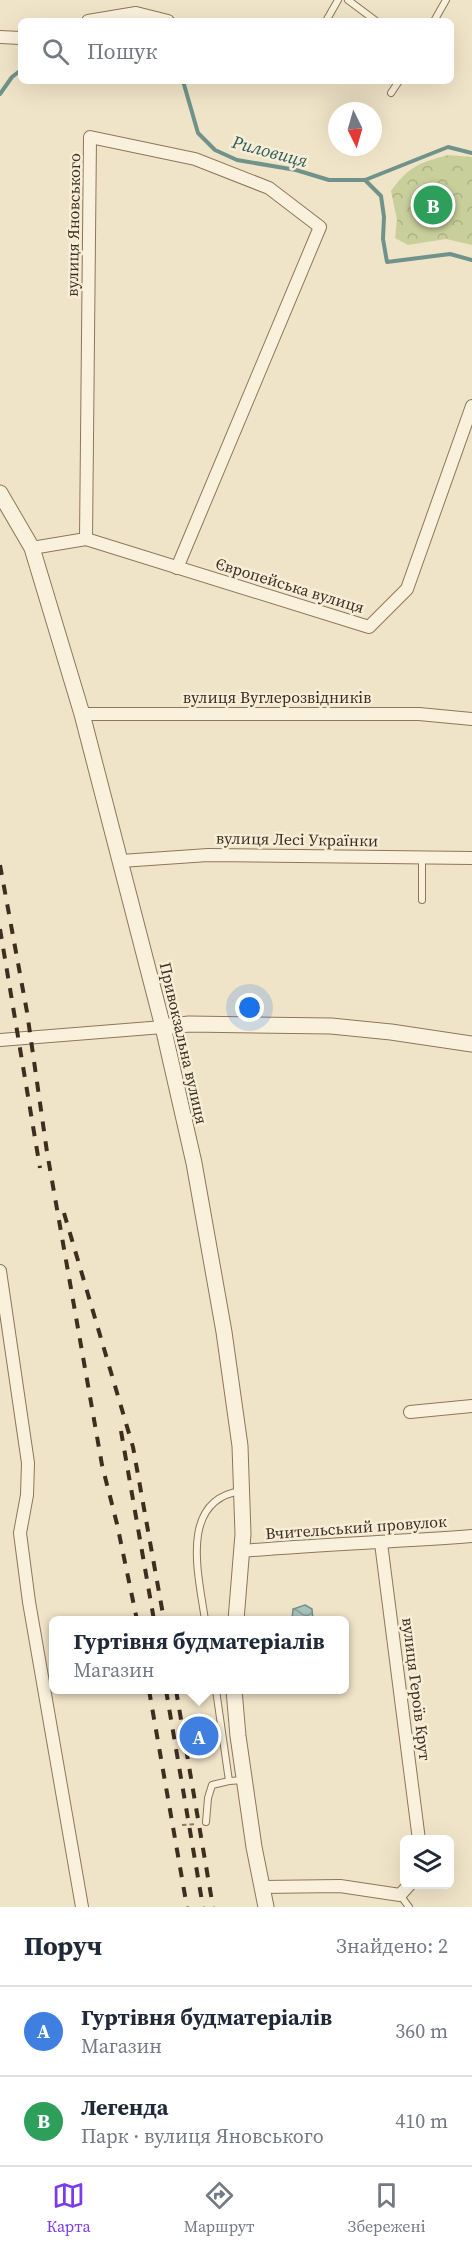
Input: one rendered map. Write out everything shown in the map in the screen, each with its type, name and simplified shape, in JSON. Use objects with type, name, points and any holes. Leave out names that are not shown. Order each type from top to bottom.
[{"type":"street","points":[[136,13],[141,0]]},
{"type":"street","points":[[106,18],[136,13],[156,18]]},
{"type":"street","points":[[0,37],[18,38]]},
{"type":"street","name":"вулиця Яновського","points":[[86,539],[90,137],[195,159],[270,188],[320,227],[177,568]]},
{"type":"street","name":"Європейська вулиця","points":[[32,548],[86,539],[369,627],[407,589],[472,406]]},
{"type":"street","name":"Привокзальна вулиця","points":[[0,493],[32,548],[82,714],[163,1027],[194,1163],[224,1332],[240,1446],[242,1551],[236,1616]]},
{"type":"street","name":"вулиця Вуглерозвідників","points":[[82,714],[419,714],[472,719]]},
{"type":"street","name":"вулиця Лесі Українки","points":[[121,861],[207,855],[472,858]]},
{"type":"street","points":[[0,1040],[189,1024],[331,1026],[472,1044]]},
{"type":"street","points":[[0,1272],[28,1463],[27,1495],[20,1533],[29,1602],[69,1821],[82,1907]]},
{"type":"street","points":[[410,1412],[472,1406]]},
{"type":"street","name":"Вчительський провулок","points":[[242,1551],[315,1544],[381,1543],[472,1536]]},
{"type":"street","name":"вулиця Героїв Крут","points":[[381,1543],[418,1835]]},
{"type":"street","points":[[234,1694],[237,1780],[266,1907]]},
{"type":"street","points":[[262,1887],[340,1886],[400,1895],[405,1889]]},
{"type":"lane","points":[[328,18],[338,0]]},
{"type":"lane","points":[[348,0],[372,18]]},
{"type":"lane","points":[[436,18],[446,0]]},
{"type":"lane","points":[[392,93],[397,84]]},
{"type":"lane","points":[[422,858],[422,900]]},
{"type":"lane","points":[[204,1616],[197,1566],[197,1534],[204,1516],[218,1499],[228,1493],[242,1490]]},
{"type":"lane","points":[[206,1822],[208,1797],[212,1785],[237,1780],[217,1694]]},
{"type":"lane","points":[[400,1895],[409,1907]]},
{"type":"green space","points":[[448,155],[472,157],[472,245],[446,239],[408,245],[395,238],[397,220],[391,191],[403,176],[415,167]]},
{"type":"water","points":[[305,1605],[312,1609],[313,1616],[292,1616],[293,1609]]},
{"type":"waterway","name":"Риловиця","points":[[0,94],[18,72]]},
{"type":"waterway","name":"Риловиця","points":[[184,84],[198,133],[215,150],[237,160],[296,170],[329,180],[365,180],[448,147],[472,153]]},
{"type":"waterway","name":"Риловиця","points":[[365,180],[381,196],[384,217],[383,239],[387,262],[450,254],[472,260]]},
{"type":"railway","points":[[0,865],[27,1012],[47,1152],[102,1465],[136,1616]]},
{"type":"railway","points":[[0,929],[40,1168]]},
{"type":"railway","points":[[64,1213],[133,1447],[163,1616]]},
{"type":"railway","points":[[121,1431],[153,1616]]},
{"type":"railway","points":[[150,1694],[187,1907]]},
{"type":"railway","points":[[167,1694],[203,1907]]},
{"type":"railway","points":[[177,1694],[213,1907]]},
{"type":"place","name":"Легенда","points":[[433,205]]},
{"type":"place","name":"Гуртівня будматеріалів","points":[[199,1736]]}]
